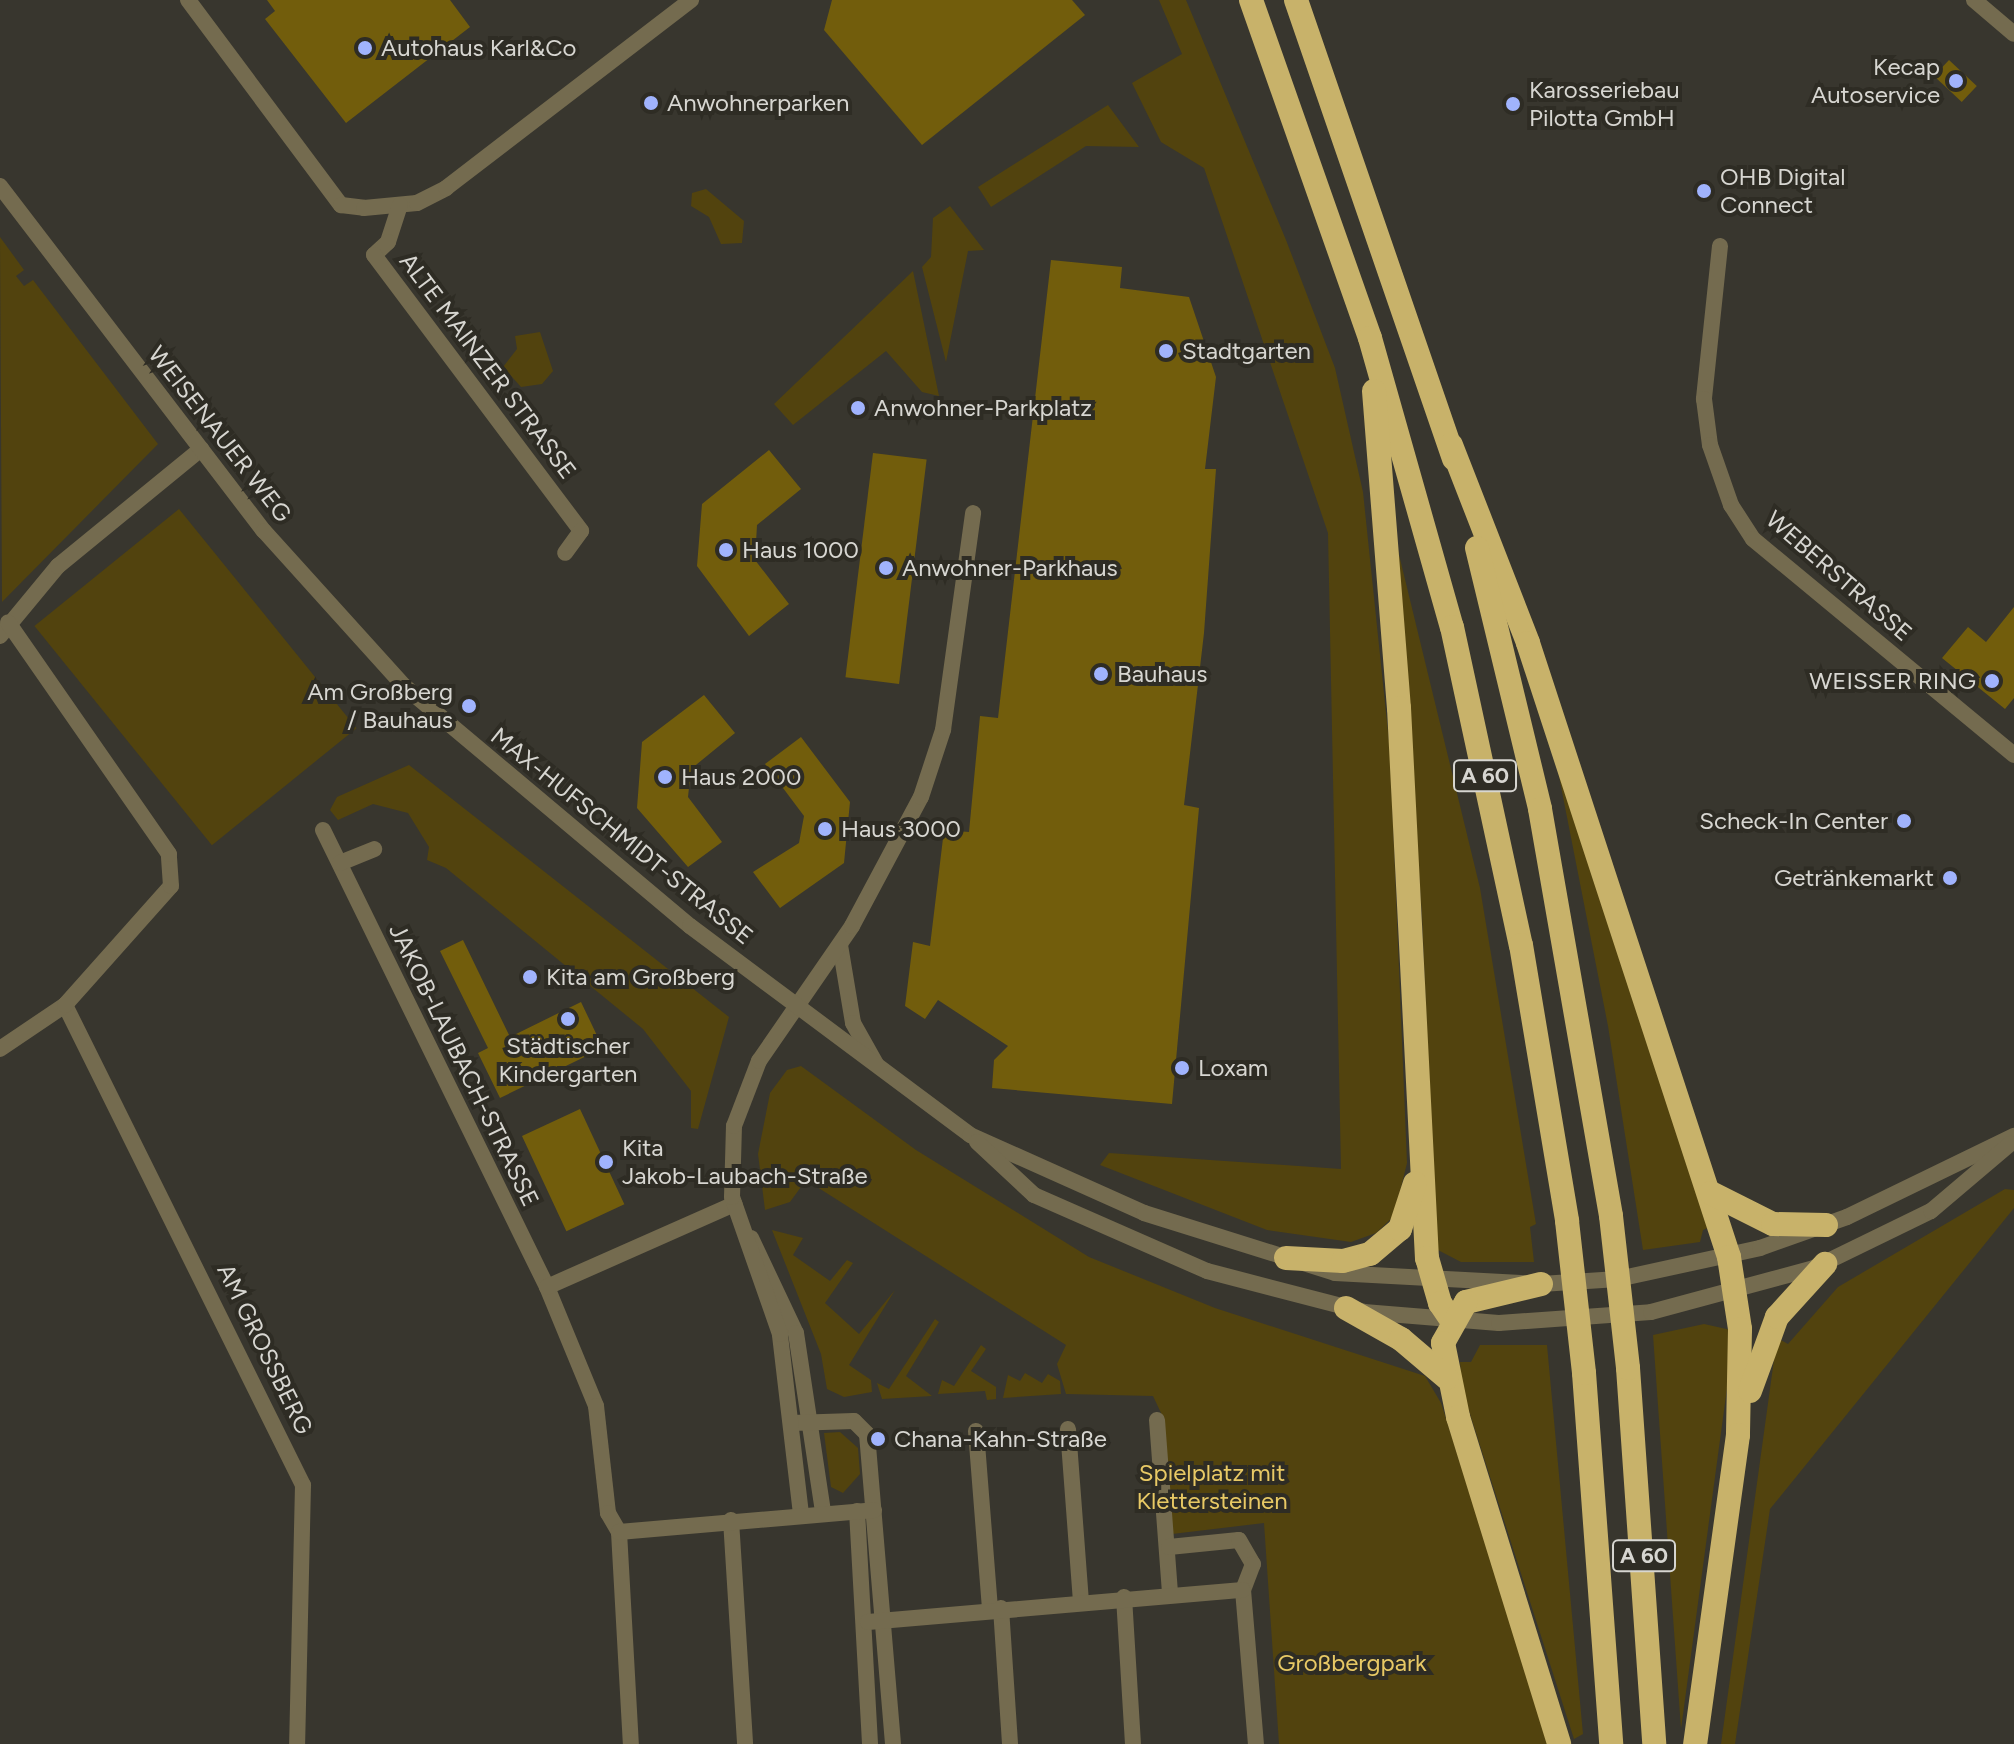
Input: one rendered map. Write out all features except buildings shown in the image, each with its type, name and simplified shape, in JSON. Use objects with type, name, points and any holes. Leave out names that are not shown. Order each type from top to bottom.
[{"type":"highway","name":"A 60","points":[[1251,0],[1370,338],[1452,627],[1490,795],[1542,1059],[1567,1221],[1584,1373],[1611,1744]]},
{"type":"highway","name":"A 60","points":[[1296,0],[1451,445],[1540,809],[1611,1216],[1628,1368],[1654,1744]]},
{"type":"highway","points":[[1370,338],[1399,708],[1420,1149],[1431,1280],[1452,1321]]},
{"type":"highway","points":[[1451,445],[1528,643],[1711,1193],[1736,1294],[1742,1371],[1738,1435],[1695,1744]]},
{"type":"highway","points":[[1286,1258],[1343,1261],[1383,1246],[1408,1212],[1420,1149]]},
{"type":"highway","points":[[1711,1193],[1773,1224],[1826,1225]]},
{"type":"highway","points":[[1738,1435],[1770,1329],[1825,1264]]},
{"type":"highway","points":[[1541,1284],[1471,1299],[1452,1321],[1443,1343],[1447,1378],[1559,1744]]},
{"type":"highway","points":[[1346,1308],[1401,1339],[1447,1378]]},
{"type":"street","points":[[188,0],[341,205],[400,205],[446,188],[691,0]]},
{"type":"street","points":[[1974,0],[2014,34]]},
{"type":"street","name":"WEISENAUER WEG","points":[[0,186],[201,449],[326,605],[418,698]]},
{"type":"street","name":"ALTE MAINZER STRASSE","points":[[400,205],[388,242],[374,255],[581,531],[565,553]]},
{"type":"street","name":"WEBERSTRASSE","points":[[1720,246],[1704,399],[1710,445],[1731,505],[1753,539],[2014,755]]},
{"type":"street","points":[[0,1049],[65,1005],[167,896],[169,854],[4,629],[58,566],[201,449]]},
{"type":"street","points":[[801,1514],[780,1334],[734,1204],[733,1138],[741,1100],[759,1061],[798,1009],[892,859],[943,730],[973,513]]},
{"type":"street","name":"MAX-HUFSCHMIDT-STRASSE","points":[[418,698],[798,1009],[884,1075],[970,1135],[1034,1195],[1109,1231],[1258,1288],[1346,1308],[1452,1321],[1608,1317],[1736,1294],[1825,1264],[1931,1211],[2014,1138]]},
{"type":"street","name":"JAKOB-LAUBACH-STRASSE","points":[[323,830],[547,1287],[596,1406],[608,1513],[619,1532],[631,1744]]},
{"type":"street","points":[[340,863],[374,849]]},
{"type":"street","name":"MAX-HUFSCHMIDT-STRASSE","points":[[840,945],[853,1023],[884,1075]]},
{"type":"street","name":"AM GROSSBERG","points":[[65,1005],[303,1485],[297,1744]]},
{"type":"street","name":"MAX-HUFSCHMIDT-STRASSE","points":[[970,1135],[1144,1213],[1335,1273],[1541,1284],[1618,1279],[1729,1257],[1826,1225],[2014,1138]]},
{"type":"street","points":[[547,1287],[734,1204]]},
{"type":"street","points":[[743,1228],[790,1313],[813,1422],[823,1512]]},
{"type":"street","points":[[1157,1420],[1170,1592]]},
{"type":"street","points":[[792,1423],[854,1421],[864,1429],[870,1744]]},
{"type":"street","points":[[1068,1429],[1081,1600]]},
{"type":"street","points":[[976,1431],[1010,1744]]},
{"type":"street","points":[[619,1532],[866,1510]]},
{"type":"street","points":[[866,1510],[886,1621],[893,1744]]},
{"type":"street","points":[[731,1520],[745,1744]]},
{"type":"street","points":[[1169,1547],[1239,1540],[1253,1564],[1243,1590],[1256,1744]]},
{"type":"street","points":[[868,1622],[1170,1592],[1243,1590]]},
{"type":"street","points":[[1124,1597],[1133,1744]]},
{"type":"green space","points":[[1159,0],[1186,0],[1286,240],[1335,368],[1363,492],[1390,751],[1407,1163],[1394,1216],[1376,1233],[1351,1242],[1267,1230],[1100,1165],[1109,1153],[1341,1169],[1328,533],[1204,168],[1161,142],[1132,83],[1182,54]]},
{"type":"green space","points":[[1108,105],[1139,147],[1086,146],[991,207],[978,187]]},
{"type":"green space","points":[[706,189],[744,221],[742,243],[721,244],[709,217],[691,206],[692,193]]},
{"type":"green space","points":[[950,206],[984,250],[968,251],[946,362],[922,267],[931,257],[933,218]]},
{"type":"green space","points":[[0,237],[24,270],[16,276],[24,286],[33,280],[158,444],[2,602]]},
{"type":"green space","points":[[913,271],[939,396],[922,392],[886,351],[793,425],[774,404]]},
{"type":"green space","points":[[540,332],[553,371],[542,384],[521,387],[503,367],[517,349],[515,336]]},
{"type":"green space","points":[[179,509],[356,728],[212,845],[34,626]]},
{"type":"green space","points":[[1394,534],[1480,888],[1536,1224],[1530,1227],[1534,1262],[1461,1262],[1436,1249],[1422,915]]},
{"type":"green space","points":[[1555,756],[1712,1226],[1703,1230],[1700,1242],[1643,1250],[1608,1026]]},
{"type":"green space","points":[[409,765],[729,1017],[698,1129],[691,1128],[691,1091],[643,1029],[446,868],[427,860],[429,847],[408,813],[373,804],[338,820],[330,810],[337,797]]},
{"type":"green space","points":[[801,1066],[916,1150],[1089,1257],[1215,1308],[1425,1376],[1441,1403],[1550,1744],[1279,1744],[1264,1523],[1172,1534],[1162,1415],[1153,1396],[1066,1394],[1057,1364],[1066,1345],[806,1180],[790,1202],[765,1210],[758,1154],[770,1093],[787,1070]]},
{"type":"green space","points":[[2005,1189],[2014,1190],[2014,1208],[1770,1509],[1735,1744],[1721,1744],[1777,1338],[1788,1344],[1838,1287]]},
{"type":"green space","points":[[772,1230],[803,1238],[793,1255],[830,1281],[847,1260],[853,1263],[825,1303],[859,1334],[895,1290],[849,1365],[871,1380],[872,1392],[844,1397],[827,1389],[821,1354]]},
{"type":"green space","points":[[935,1319],[939,1322],[906,1376],[932,1396],[882,1399],[877,1383],[889,1389]]},
{"type":"green space","points":[[1704,1324],[1731,1330],[1732,1351],[1681,1729],[1653,1335]]},
{"type":"green space","points":[[981,1345],[986,1349],[971,1371],[996,1387],[996,1399],[987,1400],[985,1391],[938,1394],[942,1380],[954,1386]]},
{"type":"green space","points":[[1480,1345],[1547,1345],[1583,1734],[1574,1739],[1462,1389],[1460,1362],[1471,1362]]},
{"type":"green space","points":[[1025,1373],[1042,1383],[1048,1374],[1060,1381],[1061,1394],[1003,1398],[1008,1375],[1020,1381]]},
{"type":"green space","points":[[840,1432],[858,1448],[860,1474],[843,1493],[831,1487],[824,1433]]},
{"type":"place","name":"Autohaus Karl&Co","points":[[365,48]]},
{"type":"place","name":"Kecap Autoservice","points":[[1956,81]]},
{"type":"place","name":"Anwohnerparken","points":[[651,103]]},
{"type":"place","name":"Karosseriebau Pilotta GmbH","points":[[1513,104]]},
{"type":"place","name":"OHB Digital Connect","points":[[1704,191]]},
{"type":"place","name":"Stadtgarten","points":[[1166,351]]},
{"type":"place","name":"Anwohner-Parkplatz","points":[[858,408]]},
{"type":"place","name":"Haus 1000","points":[[726,550]]},
{"type":"place","name":"Anwohner-Parkhaus","points":[[886,568]]},
{"type":"place","name":"Bauhaus","points":[[1101,674]]},
{"type":"place","name":"WEISSER RING","points":[[1992,681]]},
{"type":"place","name":"Am Großberg / Bauhaus","points":[[469,706]]},
{"type":"place","name":"Haus 2000","points":[[665,777]]},
{"type":"place","name":"Scheck-In Center","points":[[1904,821]]},
{"type":"place","name":"Haus 3000","points":[[825,829]]},
{"type":"place","name":"Getränkemarkt","points":[[1950,878]]},
{"type":"place","name":"Kita am Großberg","points":[[530,977]]},
{"type":"place","name":"Städtischer Kindergarten","points":[[568,1019]]},
{"type":"place","name":"Loxam","points":[[1182,1068]]},
{"type":"place","name":"Kita Jakob-Laubach-Straße","points":[[606,1162]]},
{"type":"place","name":"Chana-Kahn-Straße","points":[[878,1439]]},
{"type":"park label","name":"Spielplatz mit Klettersteinen","points":[[1212,1487]]},
{"type":"park label","name":"Großbergpark","points":[[1352,1663]]}]
